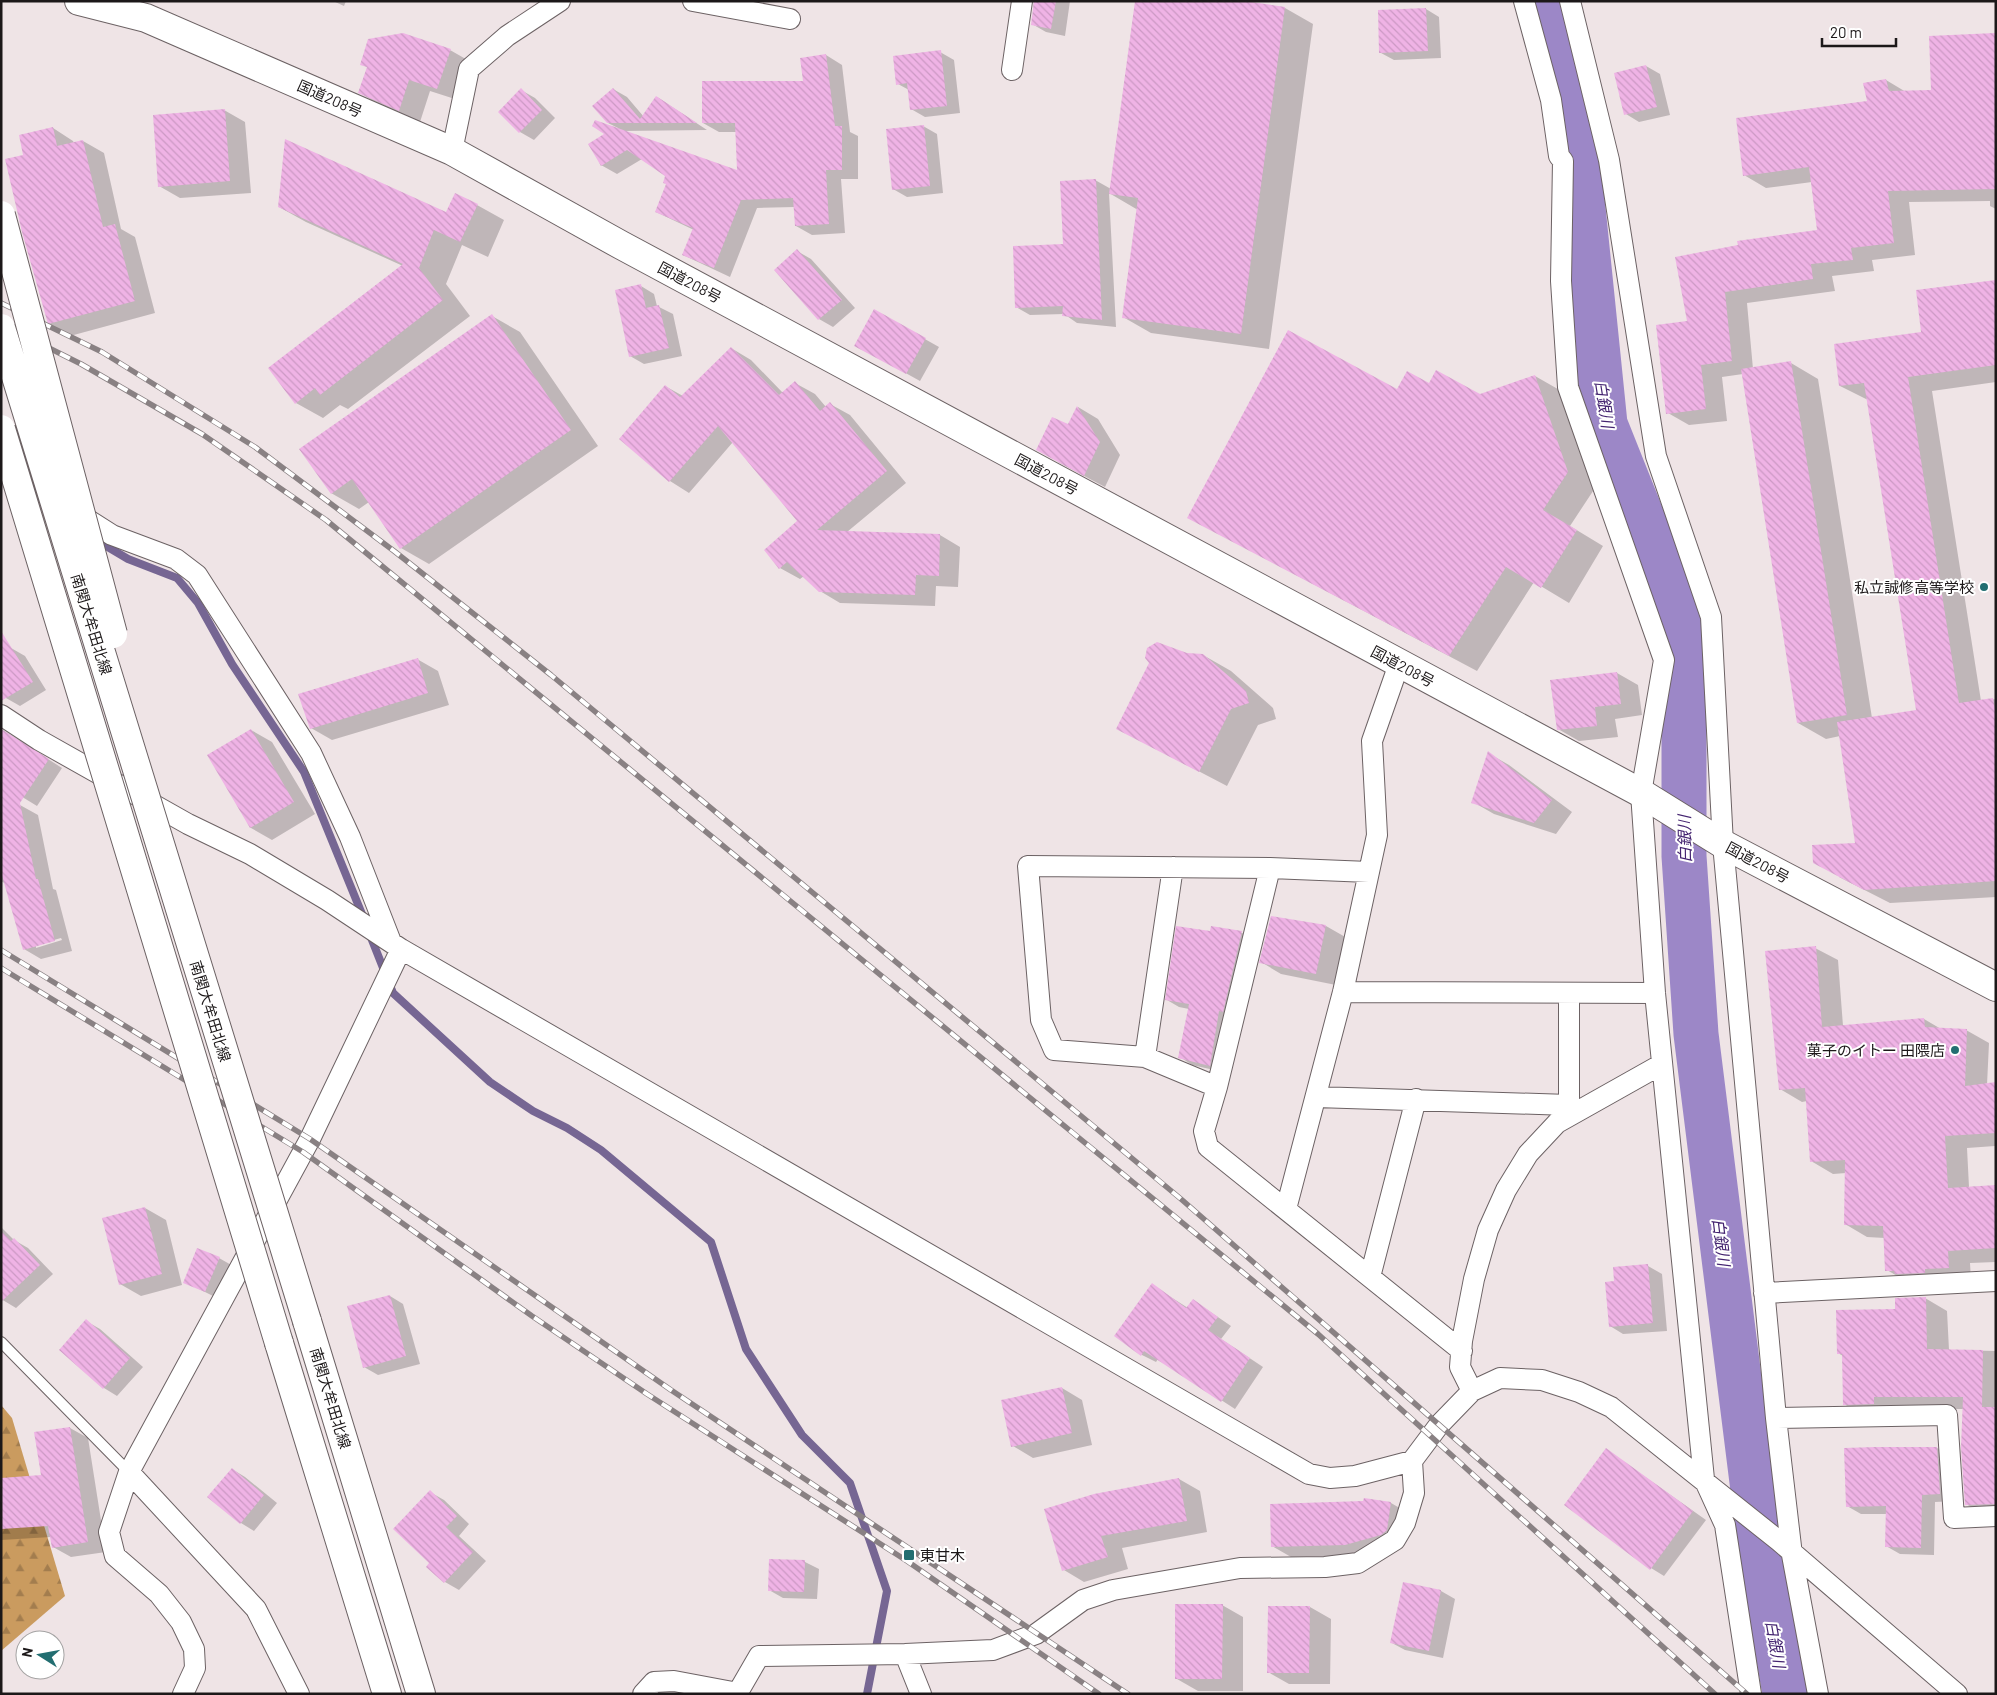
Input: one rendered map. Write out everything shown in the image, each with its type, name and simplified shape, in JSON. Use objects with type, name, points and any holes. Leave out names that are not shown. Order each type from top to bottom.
[{"type":"main road","name":"国道208号","points":[[79,1],[146,10],[452,151],[1399,664],[1642,792],[1723,844],[1996,987]]},
{"type":"main road","points":[[1,215],[60,427],[115,640],[122,721]]},
{"type":"main road","name":"南関大牟田北線","points":[[1,328],[421,1694]]},
{"type":"main road","name":"南関大牟田北線","points":[[1,429],[387,1694]]},
{"type":"main road","points":[[1,466],[55,605]]},
{"type":"street","points":[[452,151],[469,69],[507,36],[560,1]]},
{"type":"street","points":[[693,1],[790,19]]},
{"type":"street","points":[[1012,70],[1022,1]]},
{"type":"street","points":[[1524,1],[1551,100],[1559,156],[1563,162],[1561,281],[1568,387],[1664,660],[1642,792],[1654,993],[1704,1479],[1725,1525],[1751,1694]]},
{"type":"street","points":[[1570,1],[1609,160],[1656,456],[1711,616],[1723,844],[1776,1418],[1786,1548],[1818,1694]]},
{"type":"street","points":[[1,466],[112,535],[176,559],[197,575],[311,753],[350,837],[396,946],[310,1139],[129,1472],[109,1532],[115,1556],[159,1594],[182,1622],[194,1649],[195,1668],[182,1694]]},
{"type":"street","points":[[1286,1210],[1343,992],[1376,835],[1372,741],[1399,664]]},
{"type":"street","points":[[1,716],[39,740],[188,824],[250,854],[327,900],[396,946],[1309,1474],[1330,1478],[1355,1476],[1412,1461],[1439,1424],[1472,1391],[1500,1378],[1542,1380],[1579,1392],[1611,1407],[1704,1479],[1956,1694]]},
{"type":"street","points":[[1217,1088],[1145,1057],[1054,1050],[1041,1020],[1028,866],[1270,868],[1368,872]]},
{"type":"street","points":[[1145,1057],[1173,867]]},
{"type":"street","points":[[1270,868],[1217,1088],[1204,1130],[1208,1146],[1462,1351]]},
{"type":"street","points":[[1343,992],[1654,993]]},
{"type":"street","points":[[1568,993],[1569,1111]]},
{"type":"street","points":[[1472,1391],[1460,1367],[1474,1279],[1488,1230],[1506,1190],[1528,1154],[1569,1111],[1662,1064]]},
{"type":"street","points":[[1316,1097],[1416,1099],[1569,1111]]},
{"type":"street","points":[[1370,1277],[1416,1099]]},
{"type":"street","points":[[1764,1293],[1996,1281]]},
{"type":"street","points":[[1776,1418],[1947,1415],[1954,1518],[1996,1516]]},
{"type":"street","points":[[643,1694],[654,1682],[674,1681],[738,1693],[760,1656],[905,1654],[1001,1648],[1036,1634],[1083,1600],[1112,1590],[1240,1568],[1325,1567],[1358,1563],[1395,1540],[1405,1523],[1414,1492],[1412,1461]]},
{"type":"street","points":[[129,1472],[256,1609],[299,1694]]},
{"type":"street","points":[[905,1654],[921,1694]]},
{"type":"lane","points":[[1,1342],[129,1472]]},
{"type":"green space","points":[[1,1405],[12,1418],[65,1596],[25,1630],[15,1630],[15,1639],[1,1651]]},
{"type":"building","points":[[1034,1],[1056,1],[1051,29],[1031,25]]},
{"type":"building","points":[[1135,1],[1245,1],[1285,7],[1241,334],[1122,318],[1138,198],[1109,194]]},
{"type":"building","points":[[1426,8],[1428,51],[1379,53],[1378,10]]},
{"type":"building","points":[[403,33],[451,49],[437,89],[409,80],[399,111],[358,93],[367,67],[360,65],[368,39]]},
{"type":"building","points":[[1995,33],[1996,189],[1888,191],[1894,243],[1851,248],[1853,260],[1811,264],[1813,279],[1725,292],[1732,361],[1701,365],[1706,409],[1666,414],[1656,325],[1687,321],[1675,257],[1738,245],[1737,241],[1817,230],[1809,167],[1743,176],[1736,118],[1867,101],[1863,83],[1886,79],[1889,91],[1931,90],[1929,36]]},
{"type":"building","points":[[941,50],[947,106],[910,110],[907,83],[896,85],[893,56]]},
{"type":"building","points":[[826,54],[835,126],[842,126],[842,170],[826,170],[829,224],[795,226],[793,198],[741,200],[714,268],[682,255],[693,228],[655,212],[666,184],[663,183],[665,176],[627,150],[601,166],[588,144],[604,134],[592,126],[595,120],[737,170],[735,123],[702,123],[702,81],[803,81],[800,58]]},
{"type":"building","points":[[1646,65],[1657,107],[1624,115],[1614,73]]},
{"type":"building","points":[[521,88],[542,110],[519,133],[498,112]]},
{"type":"building","points":[[613,88],[640,119],[656,96],[697,123],[607,123],[592,106]]},
{"type":"building","points":[[225,109],[230,181],[158,187],[153,115]]},
{"type":"building","points":[[924,125],[930,186],[892,190],[886,129]]},
{"type":"building","points":[[53,127],[57,146],[83,140],[103,227],[115,224],[135,301],[48,324],[22,232],[5,159],[23,155],[19,135]]},
{"type":"building","points":[[285,139],[446,212],[455,193],[478,204],[460,242],[434,230],[419,268],[443,300],[320,395],[315,388],[295,404],[268,368],[403,264],[278,207]]},
{"type":"building","points":[[1096,179],[1102,320],[1062,316],[1063,306],[1015,308],[1013,246],[1063,244],[1060,181]]},
{"type":"building","points":[[797,249],[842,300],[818,320],[774,270]]},
{"type":"building","points":[[1996,280],[1996,365],[1908,377],[1959,703],[1993,698],[1996,715],[1996,881],[1864,890],[1813,863],[1812,845],[1855,843],[1837,722],[1916,710],[1864,383],[1839,386],[1834,344],[1921,332],[1916,290]]},
{"type":"building","points":[[641,284],[646,308],[659,305],[669,348],[629,357],[615,290]]},
{"type":"building","points":[[874,309],[926,338],[906,374],[854,346]]},
{"type":"building","points":[[492,314],[571,430],[400,549],[352,479],[331,494],[299,449]]},
{"type":"building","points":[[1288,330],[1397,389],[1407,371],[1429,383],[1436,370],[1480,394],[1535,375],[1568,472],[1543,510],[1577,530],[1541,588],[1506,567],[1449,656],[1187,518]]},
{"type":"building","points":[[731,347],[779,395],[795,381],[820,411],[830,402],[887,471],[817,530],[940,534],[939,576],[916,575],[915,595],[819,592],[787,562],[779,569],[764,550],[797,521],[718,426],[669,482],[619,439],[665,385],[680,397]]},
{"type":"building","points":[[1791,361],[1847,715],[1797,723],[1741,369]]},
{"type":"building","points":[[1077,406],[1100,442],[1084,476],[1036,450],[1052,417],[1068,424]]},
{"type":"building","points":[[1,631],[33,682],[1,701]]},
{"type":"building","points":[[1157,642],[1187,653],[1203,654],[1246,691],[1249,703],[1231,709],[1199,772],[1116,729],[1149,663],[1145,658],[1147,648]]},
{"type":"building","points":[[418,658],[428,693],[310,729],[298,694]]},
{"type":"building","points":[[1617,672],[1621,704],[1595,707],[1597,726],[1557,730],[1550,680]]},
{"type":"building","points":[[1,729],[49,759],[20,803],[36,879],[38,879],[55,941],[23,950],[1,872]]},
{"type":"building","points":[[251,729],[294,802],[250,828],[207,755]]},
{"type":"building","points":[[1488,751],[1552,800],[1534,823],[1471,803]]},
{"type":"building","points":[[1271,916],[1326,925],[1316,974],[1259,963]]},
{"type":"building","points":[[1176,926],[1210,931],[1211,926],[1242,931],[1223,1012],[1219,1011],[1210,1066],[1178,1058],[1189,1004],[1165,1000]]},
{"type":"building","points":[[1816,946],[1822,1027],[1924,1018],[1925,1027],[1967,1029],[1965,1086],[1996,1082],[1996,1133],[1945,1136],[1948,1188],[1996,1185],[1996,1248],[1948,1251],[1949,1268],[1925,1269],[1925,1273],[1895,1274],[1894,1271],[1885,1271],[1883,1226],[1844,1225],[1845,1160],[1810,1162],[1805,1088],[1779,1090],[1765,951]]},
{"type":"building","points":[[145,1207],[162,1274],[119,1285],[102,1218]]},
{"type":"building","points":[[1,1231],[11,1241],[14,1238],[40,1265],[1,1302]]},
{"type":"building","points":[[197,1248],[220,1257],[205,1292],[183,1283]]},
{"type":"building","points":[[1648,1264],[1653,1323],[1609,1327],[1605,1282],[1614,1281],[1613,1267]]},
{"type":"building","points":[[1152,1283],[1186,1308],[1193,1299],[1218,1317],[1208,1330],[1250,1358],[1221,1402],[1144,1351],[1141,1356],[1114,1336]]},
{"type":"building","points":[[390,1295],[406,1356],[363,1368],[347,1306]]},
{"type":"building","points":[[1926,1297],[1927,1349],[1983,1350],[1982,1407],[1996,1407],[1996,1504],[1965,1505],[1961,1447],[1963,1397],[1874,1397],[1874,1404],[1843,1405],[1842,1354],[1837,1354],[1836,1310],[1895,1309],[1895,1298]]},
{"type":"building","points":[[86,1319],[130,1358],[103,1389],[59,1350]]},
{"type":"building","points":[[1062,1387],[1072,1433],[1011,1447],[1001,1400]]},
{"type":"building","points":[[70,1427],[88,1542],[52,1548],[48,1526],[1,1529],[1,1478],[41,1475],[34,1432]]},
{"type":"building","points":[[1937,1447],[1940,1494],[1922,1495],[1921,1548],[1885,1547],[1886,1506],[1846,1507],[1844,1448]]},
{"type":"building","points":[[1606,1448],[1693,1511],[1650,1570],[1564,1505]]},
{"type":"building","points":[[232,1468],[264,1495],[240,1524],[207,1497]]},
{"type":"building","points":[[1179,1478],[1187,1521],[1101,1536],[1108,1557],[1062,1571],[1044,1509],[1094,1494]]},
{"type":"building","points":[[430,1490],[457,1516],[446,1527],[473,1552],[444,1583],[426,1567],[429,1563],[393,1529]]},
{"type":"building","points":[[1364,1498],[1391,1502],[1387,1530],[1381,1535],[1345,1545],[1271,1547],[1270,1504],[1363,1501]]},
{"type":"building","points":[[769,1559],[805,1560],[804,1592],[768,1591]]},
{"type":"building","points":[[1403,1582],[1441,1590],[1429,1651],[1390,1643]]},
{"type":"building","points":[[1175,1604],[1223,1604],[1222,1679],[1175,1679]]},
{"type":"building","points":[[1268,1606],[1310,1606],[1309,1673],[1267,1673]]},
{"type":"waterway","name":"白銀川","points":[[1537,1],[1573,110],[1605,424],[1684,622],[1684,856],[1696,1034],[1761,1554],[1785,1694]]},
{"type":"waterway","points":[[96,540],[128,559],[177,578],[198,603],[232,664],[304,772],[364,919]]},
{"type":"waterway","points":[[370,935],[393,993],[490,1082],[533,1111],[567,1128],[601,1150],[711,1242],[746,1349],[802,1435],[850,1483],[887,1591],[867,1694]]},
{"type":"railway","points":[[1,303],[102,352],[255,447],[394,551],[551,675],[1181,1199],[1747,1694]]},
{"type":"railway","points":[[1,324],[81,364],[202,434],[326,520],[1318,1334],[1715,1694]]},
{"type":"railway","points":[[1,950],[310,1139],[671,1390],[1128,1694]]},
{"type":"railway","points":[[1,968],[303,1152],[532,1316],[647,1394],[907,1561],[1099,1694]]},
{"type":"place","name":"私立誠修高等学校","points":[[1984,587]]},
{"type":"place","name":"菓子のイトー 田隈店","points":[[1955,1050]]},
{"type":"place","name":"東甘木","points":[[909,1555]]}]
